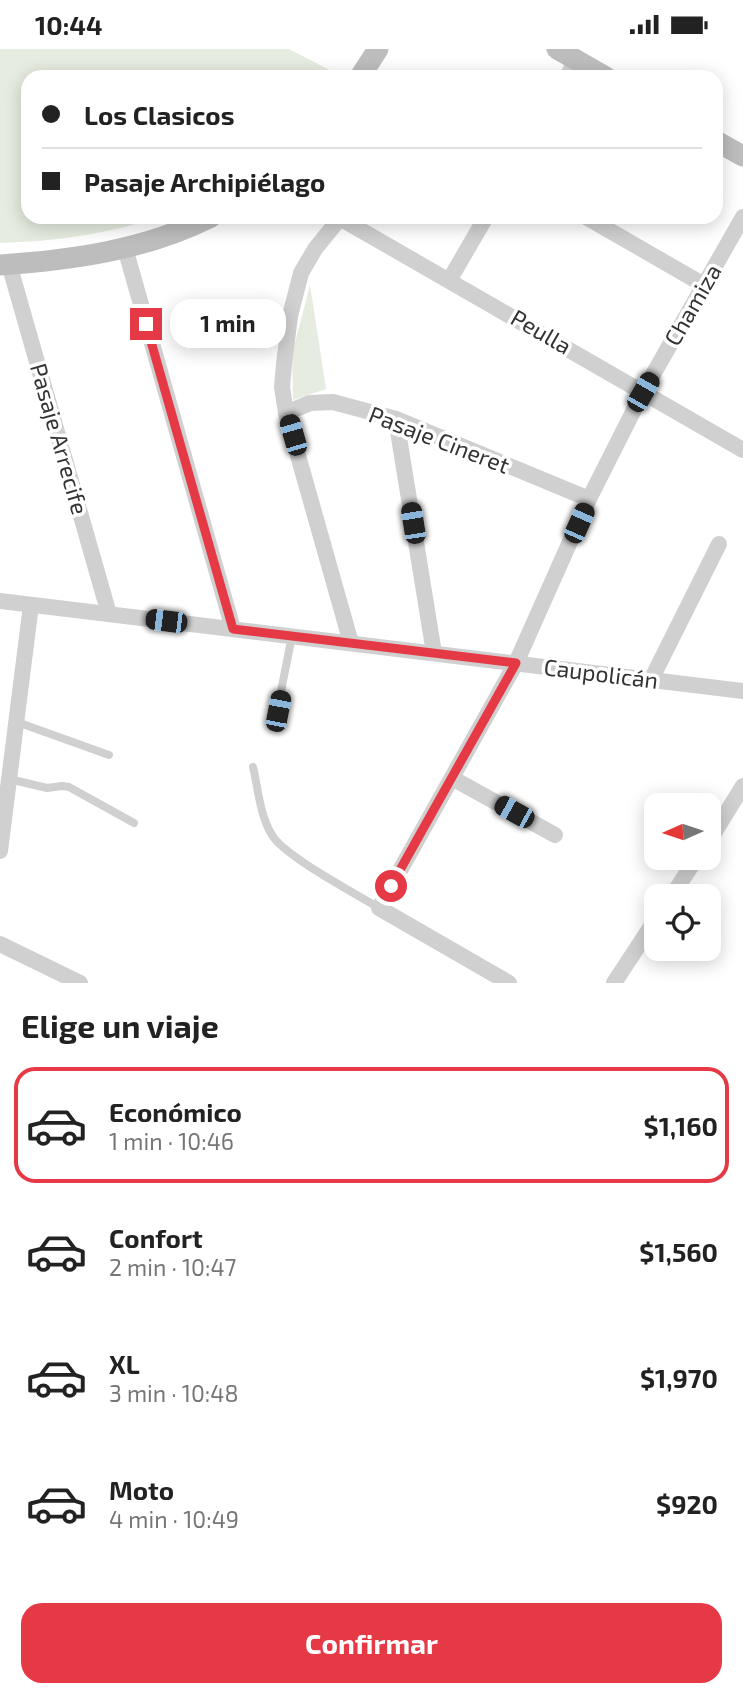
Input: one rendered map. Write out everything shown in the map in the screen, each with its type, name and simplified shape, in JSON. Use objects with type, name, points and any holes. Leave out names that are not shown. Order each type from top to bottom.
[{"type":"main road","points":[[364,70],[378,49]]},
{"type":"main road","points":[[557,49],[572,69]]},
{"type":"main road","points":[[723,145],[743,156]]},
{"type":"main road","points":[[4,264],[69,258],[125,248],[194,224]]},
{"type":"street","name":"Chamiza","points":[[379,908],[516,663],[589,499],[643,392],[743,218]]},
{"type":"street","points":[[334,224],[301,274],[289,316],[282,387],[286,412],[351,643]]},
{"type":"street","name":"Peulla","points":[[352,224],[743,450]]},
{"type":"street","points":[[450,279],[482,224]]},
{"type":"street","points":[[598,224],[704,285]]},
{"type":"street","points":[[125,248],[233,629]]},
{"type":"street","name":"Pasaje Arrecife","points":[[4,264],[109,614]]},
{"type":"street","name":"Pasaje Cineret","points":[[286,412],[310,403],[333,402],[396,419],[589,499]]},
{"type":"street","points":[[396,419],[434,653]]},
{"type":"street","points":[[651,680],[719,544]]},
{"type":"street","name":"Caupolicán","points":[[0,601],[743,691]]},
{"type":"street","points":[[0,851],[32,605]]},
{"type":"street","points":[[452,778],[555,835]]},
{"type":"street","points":[[721,824],[740,797]]},
{"type":"street","points":[[379,908],[509,983]]},
{"type":"street","points":[[614,983],[644,937]]},
{"type":"street","points":[[0,944],[80,983]]},
{"type":"lane","points":[[278,711],[292,636]]},
{"type":"lane","points":[[17,722],[108,755]]},
{"type":"lane","points":[[253,767],[273,838],[286,851],[379,908]]},
{"type":"lane","points":[[9,779],[47,788],[69,787],[134,823]]},
{"type":"shaded area","points":[[0,49],[289,49],[330,70],[21,70],[21,224],[133,224],[80,236],[0,243]]},
{"type":"shaded area","points":[[310,285],[326,389],[293,400],[292,355]]},
{"type":"route","points":[[146,324],[233,629],[516,663],[391,886]]}]
